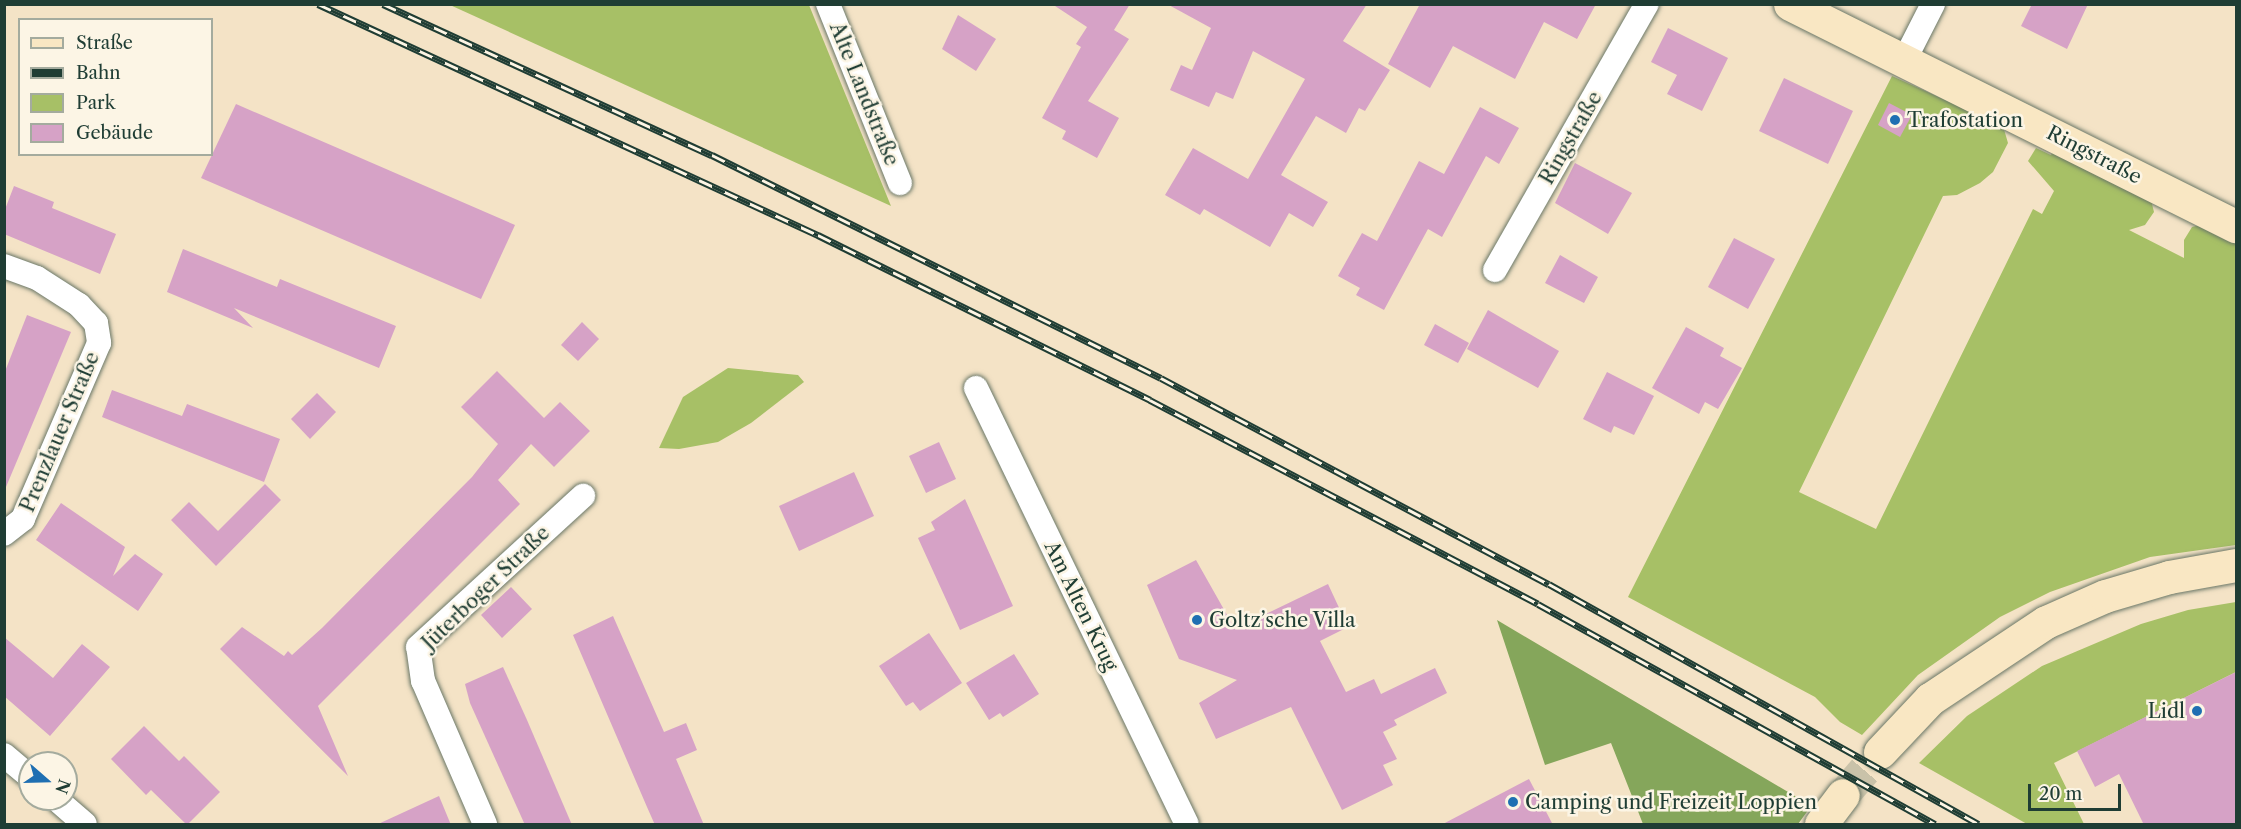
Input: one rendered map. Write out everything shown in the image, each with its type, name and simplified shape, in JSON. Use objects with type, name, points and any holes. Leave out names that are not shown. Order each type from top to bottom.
[{"type":"main road","name":"Ringstraße","points":[[1790,4],[2236,226]]},
{"type":"main road","points":[[1880,752],[1930,699],[2046,622],[2105,596],[2169,577],[2236,566]]},
{"type":"main road","points":[[1821,825],[1843,795]]},
{"type":"street","name":"Alte Landstraße","points":[[828,4],[900,183]]},
{"type":"street","name":"Ringstraße","points":[[1495,270],[1647,4]]},
{"type":"street","points":[[1904,61],[1933,4]]},
{"type":"street","name":"Prenzlauer Straße","points":[[4,266],[37,278],[79,305],[96,323],[99,343],[23,519],[4,534]]},
{"type":"street","name":"Am Alten Krug","points":[[976,388],[1187,825]]},
{"type":"street","name":"Jüterboger Straße","points":[[485,825],[423,681],[418,647],[583,496]]},
{"type":"street","points":[[4,755],[18,767]]},
{"type":"street","points":[[69,811],[85,825]]},
{"type":"green space","points":[[450,5],[809,5],[891,206]]},
{"type":"green space","points":[[1892,76],[2003,126],[2008,143],[1993,172],[1980,183],[1957,195],[1943,196],[1799,492],[1876,529],[2033,209],[2042,214],[2054,191],[2028,161],[2036,148],[2051,155],[2053,151],[2151,200],[2154,212],[2145,225],[2129,230],[2184,258],[2184,240],[2192,227],[2200,225],[2236,242],[2236,545],[2150,557],[2050,592],[2000,617],[1918,675],[1862,735],[1840,722],[1815,697],[1628,597]]},
{"type":"green space","points":[[728,368],[798,375],[804,382],[751,423],[718,442],[679,449],[659,448],[683,397]]},
{"type":"green space","points":[[2236,602],[2236,672],[2054,763],[2084,824],[2027,824],[1919,763],[1967,716],[2042,666],[2141,624],[2188,610]]},
{"type":"green space","points":[[1497,620],[1812,805],[1798,824],[1643,824],[1611,743],[1545,765]]},
{"type":"building","points":[[1052,4],[1130,4],[1114,30],[1129,39],[1088,101],[1119,118],[1097,158],[1062,139],[1066,131],[1042,118],[1081,47],[1076,44],[1087,27]]},
{"type":"building","points":[[1167,4],[1367,4],[1343,41],[1390,70],[1365,111],[1359,108],[1346,133],[1316,116],[1281,175],[1328,202],[1313,227],[1289,213],[1270,247],[1204,209],[1200,215],[1165,195],[1193,148],[1248,179],[1305,79],[1253,51],[1233,99],[1216,92],[1209,107],[1170,90],[1181,65],[1192,70],[1211,28]]},
{"type":"building","points":[[1420,4],[1596,4],[1577,39],[1544,22],[1515,79],[1453,46],[1430,88],[1388,64]]},
{"type":"building","points":[[2032,4],[2088,4],[2067,49],[2021,26]]},
{"type":"building","points":[[958,15],[996,39],[976,71],[942,49]]},
{"type":"building","points":[[1668,28],[1728,58],[1702,111],[1667,94],[1677,75],[1651,62]]},
{"type":"building","points":[[1784,78],[1853,111],[1828,164],[1759,131]]},
{"type":"building","name":"Trafostation","points":[[1889,103],[1912,115],[1900,137],[1878,125]]},
{"type":"building","points":[[236,104],[515,225],[481,299],[201,178]]},
{"type":"building","points":[[1480,107],[1519,128],[1499,164],[1486,156],[1442,237],[1428,229],[1384,310],[1356,295],[1360,288],[1338,276],[1362,233],[1377,241],[1419,161],[1444,174]]},
{"type":"building","points":[[1575,163],[1632,193],[1608,234],[1555,203]]},
{"type":"building","points":[[14,186],[54,202],[52,208],[116,234],[100,274],[4,234],[4,212]]},
{"type":"building","points":[[1734,238],[1775,259],[1748,309],[1708,287]]},
{"type":"building","points":[[183,249],[277,287],[280,279],[396,326],[379,368],[234,308],[253,328],[167,292]]},
{"type":"building","points":[[1560,255],[1598,277],[1584,303],[1545,283]]},
{"type":"building","points":[[1488,310],[1559,351],[1538,388],[1467,349]]},
{"type":"building","points":[[27,315],[71,332],[6,487],[4,374]]},
{"type":"building","points":[[582,322],[599,339],[578,361],[561,345]]},
{"type":"building","points":[[1435,324],[1469,343],[1458,363],[1424,345]]},
{"type":"building","points":[[1686,327],[1724,348],[1720,356],[1742,368],[1718,409],[1705,402],[1699,414],[1652,388]]},
{"type":"building","points":[[497,371],[544,418],[560,402],[590,431],[554,467],[531,444],[498,480],[520,504],[318,706],[348,776],[220,649],[242,627],[284,656],[288,651],[292,655],[322,628],[472,477],[498,444],[461,407]]},
{"type":"building","points":[[1607,372],[1654,396],[1634,435],[1614,426],[1611,433],[1583,419]]},
{"type":"building","points":[[112,390],[182,416],[187,404],[280,439],[264,482],[102,417]]},
{"type":"building","points":[[317,393],[336,412],[310,439],[291,419]]},
{"type":"building","points":[[939,442],[956,479],[926,493],[909,456]]},
{"type":"building","points":[[854,472],[874,516],[799,551],[779,506]]},
{"type":"building","points":[[265,484],[281,500],[216,566],[171,520],[189,502],[218,531]]},
{"type":"building","points":[[965,499],[1013,606],[960,630],[918,538],[935,530],[931,522]]},
{"type":"building","points":[[61,503],[125,547],[113,576],[135,554],[163,574],[138,611],[36,540]]},
{"type":"building","points":[[1196,560],[1235,629],[1328,584],[1348,627],[1320,641],[1346,692],[1374,679],[1381,694],[1435,668],[1447,693],[1394,720],[1397,725],[1383,732],[1397,759],[1383,765],[1393,785],[1342,810],[1291,707],[1216,739],[1199,703],[1237,680],[1179,659],[1147,585]]},
{"type":"building","points":[[511,587],[532,609],[502,638],[481,615]]},
{"type":"building","points":[[613,616],[664,732],[686,723],[697,750],[676,759],[704,825],[655,825],[647,807],[573,635]]},
{"type":"building","points":[[929,633],[962,683],[920,711],[913,702],[906,706],[879,666]]},
{"type":"building","points":[[4,637],[53,678],[82,644],[110,667],[50,736],[4,696]]},
{"type":"building","points":[[1014,654],[1039,694],[1003,717],[1000,713],[989,720],[966,683]]},
{"type":"building","points":[[503,667],[572,825],[525,825],[470,703],[465,684]]},
{"type":"building","name":"Lidl","points":[[2236,672],[2236,825],[2144,825],[2119,774],[2095,787],[2077,751]]},
{"type":"building","points":[[144,726],[179,761],[184,756],[220,792],[187,825],[151,790],[146,795],[111,759]]},
{"type":"building","name":"Camping und Freizeit Loppien","points":[[1529,779],[1553,825],[1441,825]]},
{"type":"building","points":[[439,796],[451,825],[376,825]]},
{"type":"tunnel","points":[[1843,795],[1880,752]]},
{"type":"railway","points":[[318,4],[818,235],[1150,400],[1538,604],[1935,824]]},
{"type":"railway","points":[[383,4],[712,155],[1161,378],[1549,584],[1979,824]]},
{"type":"place","name":"Trafostation","points":[[1895,120]]},
{"type":"place","name":"Goltz’sche Villa","points":[[1197,620]]},
{"type":"place","name":"Lidl","points":[[2197,711]]},
{"type":"place","name":"Camping und Freizeit Loppien","points":[[1513,802]]}]
